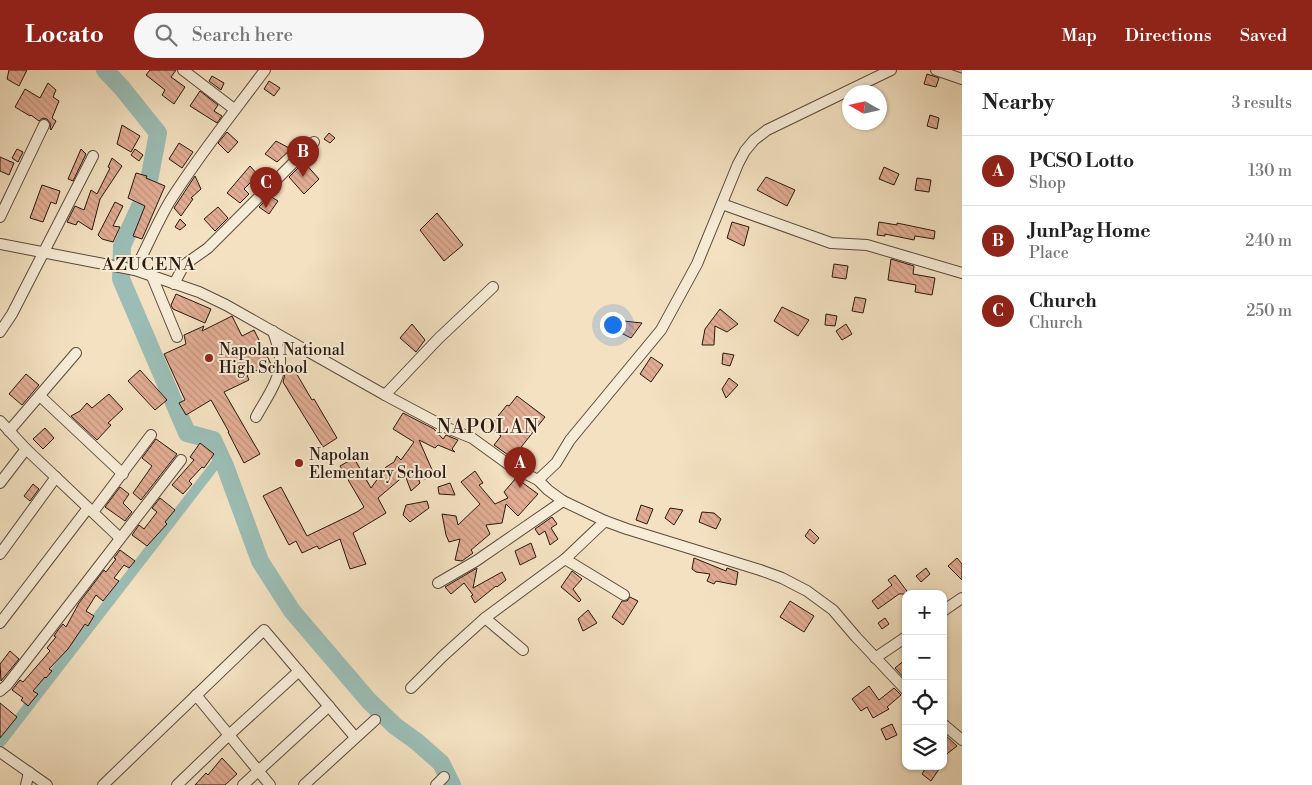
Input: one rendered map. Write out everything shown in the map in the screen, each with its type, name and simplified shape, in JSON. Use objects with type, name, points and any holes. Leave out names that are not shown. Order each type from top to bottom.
[{"type":"street","points":[[183,70],[234,109]]},
{"type":"street","points":[[135,270],[169,203],[209,143],[265,70]]},
{"type":"street","points":[[538,480],[556,463],[570,440],[661,330],[697,264],[745,151],[754,140],[767,130],[891,70]]},
{"type":"street","points":[[936,70],[962,80]]},
{"type":"street","points":[[0,217],[44,126]]},
{"type":"street","points":[[174,284],[184,265],[208,248],[314,142]]},
{"type":"street","points":[[0,332],[12,314],[45,253],[94,156]]},
{"type":"street","points":[[722,204],[831,242],[868,245],[962,273]]},
{"type":"street","points":[[0,244],[110,264],[152,274],[226,304],[385,395],[445,427],[472,438],[512,467],[538,480],[563,501],[606,521],[782,578],[807,591],[833,610],[902,686]]},
{"type":"street","points":[[152,274],[177,337]]},
{"type":"street","points":[[385,395],[438,339],[493,287]]},
{"type":"street","points":[[256,417],[280,366],[279,351],[273,331]]},
{"type":"street","points":[[9,431],[76,353]]},
{"type":"street","points":[[40,396],[123,474]]},
{"type":"street","points":[[0,421],[26,449],[120,538]]},
{"type":"street","points":[[0,623],[90,510],[123,474],[151,435]]},
{"type":"street","points":[[0,482],[26,449]]},
{"type":"street","points":[[0,691],[7,686],[181,460]]},
{"type":"street","points":[[0,554],[56,477]]},
{"type":"street","points":[[438,583],[476,561],[563,501]]},
{"type":"street","points":[[411,688],[484,618],[566,559],[606,521]]},
{"type":"street","points":[[566,559],[624,595]]},
{"type":"street","points":[[947,608],[962,598]]},
{"type":"street","points":[[484,618],[523,650]]},
{"type":"street","points":[[103,785],[264,630],[355,737]]},
{"type":"street","points":[[875,658],[902,640]]},
{"type":"street","points":[[177,785],[299,671]]},
{"type":"street","points":[[196,695],[270,785]]},
{"type":"street","points":[[243,785],[329,706]]},
{"type":"street","points":[[304,785],[374,720]]},
{"type":"street","points":[[944,725],[962,740]]},
{"type":"street","points":[[0,752],[47,785]]},
{"type":"street","points":[[26,785],[29,772]]},
{"type":"street","points":[[436,785],[444,777]]},
{"type":"building","points":[[9,70],[27,70],[19,86],[7,79]]},
{"type":"building","points":[[150,70],[176,70],[171,77],[185,87],[174,104],[162,95],[165,90],[146,75]]},
{"type":"building","points":[[927,74],[939,78],[936,87],[924,84]]},
{"type":"building","points":[[212,76],[224,83],[221,90],[209,81]]},
{"type":"building","points":[[269,81],[280,88],[274,96],[264,89]]},
{"type":"building","points":[[48,83],[56,90],[53,97],[59,101],[52,118],[56,121],[51,130],[51,124],[47,119],[43,118],[39,121],[15,107],[25,89],[40,98]]},
{"type":"building","points":[[200,91],[218,105],[214,111],[222,116],[217,123],[190,106]]},
{"type":"building","points":[[930,115],[939,118],[937,129],[927,126]]},
{"type":"building","points":[[122,125],[140,136],[131,152],[117,144]]},
{"type":"building","points":[[227,132],[238,142],[228,153],[218,143]]},
{"type":"building","points":[[329,133],[335,138],[330,143],[324,139]]},
{"type":"building","points":[[276,141],[291,149],[277,162],[265,154]]},
{"type":"building","points":[[179,143],[193,152],[182,168],[169,159]]},
{"type":"building","points":[[17,149],[23,152],[18,162],[12,158]]},
{"type":"building","points":[[81,149],[86,154],[73,181],[68,179]]},
{"type":"building","points":[[135,149],[143,155],[139,161],[131,155]]},
{"type":"building","points":[[0,157],[14,163],[9,175],[0,171]]},
{"type":"building","points":[[112,158],[122,166],[100,199],[92,230],[78,221],[76,225],[67,222],[75,206],[84,210],[91,190],[97,194],[110,168],[108,167]]},
{"type":"building","points":[[304,162],[319,179],[304,194],[289,177]]},
{"type":"building","points":[[250,166],[258,175],[244,189],[249,194],[240,203],[227,193]]},
{"type":"building","points":[[884,167],[899,174],[894,185],[879,179]]},
{"type":"building","points":[[136,173],[147,176],[146,178],[165,186],[142,239],[133,236],[145,206],[128,198]]},
{"type":"building","points":[[195,176],[201,189],[191,198],[193,199],[181,216],[174,208]]},
{"type":"building","points":[[766,177],[795,190],[787,206],[757,190]]},
{"type":"building","points":[[917,178],[931,180],[929,192],[915,190]]},
{"type":"building","points":[[42,185],[60,191],[56,204],[51,202],[43,222],[30,218]]},
{"type":"building","points":[[270,196],[278,201],[269,214],[259,207]]},
{"type":"building","points":[[115,202],[123,206],[113,226],[120,227],[113,242],[102,239],[98,235]]},
{"type":"building","points":[[218,207],[228,218],[215,231],[204,219]]},
{"type":"building","points":[[437,213],[463,245],[444,261],[420,230]]},
{"type":"building","points":[[180,219],[186,225],[180,230],[175,227]]},
{"type":"building","points":[[732,222],[749,227],[744,246],[727,238]]},
{"type":"building","points":[[879,222],[897,225],[897,223],[935,231],[934,239],[915,236],[914,240],[885,234],[885,236],[877,235]]},
{"type":"building","points":[[891,259],[914,266],[913,274],[935,278],[932,295],[915,292],[916,285],[888,280]]},
{"type":"building","points":[[834,264],[848,266],[846,279],[832,277]]},
{"type":"building","points":[[176,294],[211,309],[205,323],[173,309],[171,305]]},
{"type":"building","points":[[855,297],[866,299],[863,313],[852,311]]},
{"type":"building","points":[[782,307],[809,320],[798,336],[774,321]]},
{"type":"building","points":[[720,309],[738,324],[727,332],[715,326],[714,345],[702,345],[705,329]]},
{"type":"building","points":[[826,314],[837,316],[835,326],[825,325]]},
{"type":"building","points":[[232,316],[242,336],[254,330],[271,364],[247,375],[249,380],[224,392],[260,454],[244,463],[211,400],[186,415],[179,403],[185,400],[164,354],[186,344],[184,335],[204,326],[202,331]]},
{"type":"building","points":[[624,321],[642,323],[631,338],[619,332]]},
{"type":"building","points":[[412,324],[425,340],[416,352],[400,338]]},
{"type":"building","points":[[846,324],[852,334],[842,340],[836,331]]},
{"type":"building","points":[[723,353],[734,355],[730,366],[722,364]]},
{"type":"building","points":[[651,357],[663,365],[651,382],[640,374]]},
{"type":"building","points":[[292,366],[337,438],[323,447],[283,382],[286,370]]},
{"type":"building","points":[[140,370],[167,400],[155,410],[128,381]]},
{"type":"building","points":[[26,374],[39,385],[22,405],[9,394]]},
{"type":"building","points":[[729,378],[738,385],[726,398],[722,389]]},
{"type":"building","points":[[109,394],[123,409],[108,423],[111,425],[97,440],[71,416],[80,411],[87,403],[92,408]]},
{"type":"building","points":[[517,396],[545,417],[518,451],[526,457],[521,464],[494,445],[501,436],[489,427]]},
{"type":"building","points":[[403,413],[434,429],[443,439],[446,435],[458,440],[452,449],[455,452],[438,445],[435,448],[419,440],[433,472],[424,480],[416,473],[420,483],[411,491],[405,475],[378,498],[386,513],[353,533],[366,564],[350,569],[340,539],[319,549],[317,546],[302,553],[296,541],[289,545],[263,496],[281,487],[307,536],[357,512],[364,507],[340,466],[354,458],[371,488],[386,467],[394,462],[397,456],[401,460],[414,442],[393,429]]},
{"type":"building","points":[[45,428],[54,438],[43,449],[33,439]]},
{"type":"building","points":[[156,439],[177,454],[141,500],[133,493],[152,466],[142,458]]},
{"type":"building","points":[[200,443],[214,454],[204,468],[202,467],[189,481],[192,484],[183,494],[172,485],[194,460],[190,457]]},
{"type":"building","points":[[475,471],[483,483],[479,485],[495,504],[508,498],[504,492],[516,478],[538,494],[518,516],[506,504],[502,523],[486,525],[490,534],[471,550],[473,553],[462,561],[455,560],[460,539],[449,542],[442,514],[456,516],[458,525],[480,504],[461,482]]},
{"type":"building","points":[[450,483],[455,495],[439,494],[438,487]]},
{"type":"building","points":[[33,484],[39,489],[30,501],[24,496]]},
{"type":"building","points":[[120,487],[129,494],[123,503],[132,512],[125,521],[105,507]]},
{"type":"building","points":[[160,498],[175,510],[165,522],[167,524],[147,546],[132,535],[139,525],[144,529],[157,512],[152,508]]},
{"type":"building","points":[[427,501],[429,508],[410,522],[403,515],[406,505]]},
{"type":"building","points":[[641,505],[653,509],[647,524],[636,520]]},
{"type":"building","points":[[670,508],[683,510],[674,525],[665,518]]},
{"type":"building","points":[[702,512],[714,513],[721,519],[716,529],[699,522]]},
{"type":"building","points":[[552,517],[557,524],[551,528],[558,539],[550,545],[545,531],[539,535],[535,529]]},
{"type":"building","points":[[810,529],[819,538],[814,544],[805,536]]},
{"type":"building","points":[[531,543],[536,557],[520,565],[515,551]]},
{"type":"building","points":[[120,550],[135,561],[129,568],[124,565],[114,578],[119,581],[103,601],[96,595],[86,611],[94,616],[88,626],[85,624],[68,649],[49,669],[52,671],[33,691],[38,694],[28,706],[21,700],[23,698],[12,690],[20,680],[23,682],[50,651],[47,648],[56,637],[54,636],[58,630],[63,624],[66,627],[79,603],[104,570],[106,572]]},
{"type":"building","points":[[694,558],[726,571],[727,568],[738,572],[736,585],[716,581],[714,584],[707,581],[710,574],[696,572],[692,569]]},
{"type":"building","points":[[957,558],[962,564],[962,580],[948,566]]},
{"type":"building","points":[[477,568],[473,588],[502,572],[506,580],[475,603],[471,596],[473,595],[464,583],[451,594],[445,587]]},
{"type":"building","points":[[926,568],[930,574],[921,582],[916,576]]},
{"type":"building","points":[[572,571],[582,579],[573,589],[581,600],[579,602],[561,587]]},
{"type":"building","points":[[895,575],[906,590],[902,590],[902,594],[899,594],[878,609],[872,601],[892,585],[888,580]]},
{"type":"building","points":[[630,597],[638,601],[623,625],[612,617],[622,601],[627,601]]},
{"type":"building","points":[[790,601],[814,616],[804,632],[780,617]]},
{"type":"building","points":[[588,610],[597,623],[583,631],[578,619]]},
{"type":"building","points":[[885,618],[889,624],[882,629],[878,623]]},
{"type":"building","points":[[10,651],[19,659],[1,681],[0,664]]},
{"type":"building","points":[[902,662],[902,676],[895,668]]},
{"type":"building","points":[[869,686],[879,700],[894,688],[901,695],[887,707],[889,709],[873,718],[867,707],[861,711],[852,699]]},
{"type":"building","points":[[0,703],[17,717],[0,738]]},
{"type":"building","points":[[892,724],[897,735],[886,740],[881,729]]},
{"type":"building","points":[[947,737],[957,746],[947,754]]},
{"type":"building","points":[[222,758],[237,774],[225,785],[195,785],[206,773],[208,775]]},
{"type":"building","points":[[924,770],[938,770],[931,781],[922,774]]},
{"type":"waterway","points":[[105,70],[158,133],[147,191],[122,246],[121,279],[187,433],[213,440],[225,466],[260,561],[292,611],[369,701],[395,726],[441,763],[452,785]]},
{"type":"waterway","points":[[1,742],[221,457]]},
{"type":"place","name":"JunPag Home","points":[[303,177]]},
{"type":"place","name":"Church","points":[[266,208]]},
{"type":"place","name":"Napolan National High School","points":[[209,358]]},
{"type":"place","name":"Napolan Elementary School","points":[[299,463]]},
{"type":"place","name":"PCSO Lotto","points":[[520,488]]},
{"type":"district","name":"AZUCENA","points":[[149,264]]},
{"type":"district","name":"NAPOLAN","points":[[488,426]]}]
